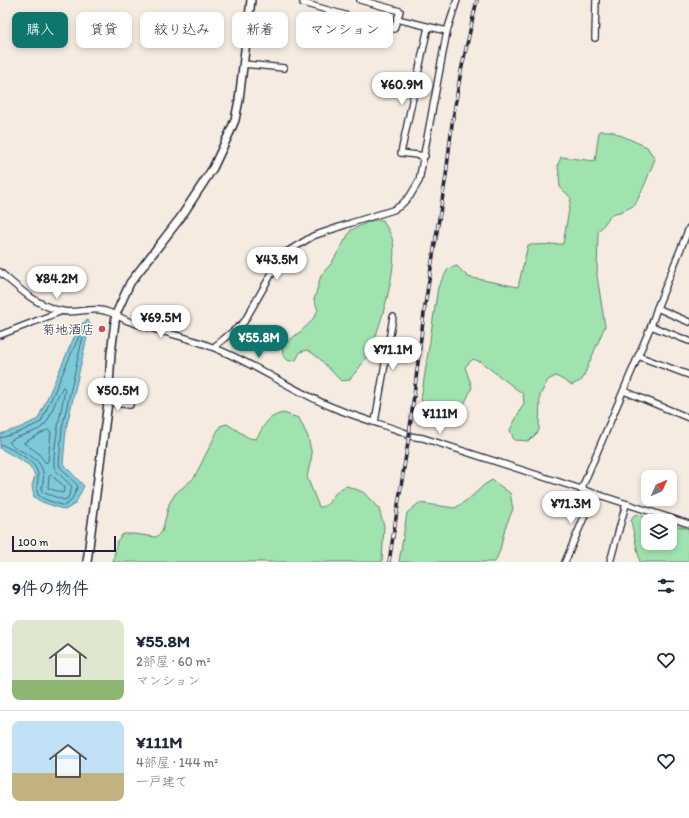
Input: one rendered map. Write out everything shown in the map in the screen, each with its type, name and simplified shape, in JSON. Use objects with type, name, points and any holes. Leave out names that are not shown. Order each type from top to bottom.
[{"type":"street","points":[[87,562],[108,402],[111,353],[116,314],[130,283],[181,217],[213,168],[235,120],[251,0]]},
{"type":"street","points":[[304,0],[303,3],[394,29],[400,11],[360,0]]},
{"type":"street","points":[[214,347],[244,322],[285,253],[313,236],[393,210],[400,206],[410,196],[419,181],[425,156],[447,31],[457,0]]},
{"type":"street","points":[[594,38],[596,0]]},
{"type":"street","points":[[397,19],[447,31]]},
{"type":"street","points":[[425,156],[401,152],[428,27]]},
{"type":"street","points":[[243,64],[284,68]]},
{"type":"street","points":[[581,490],[651,326],[689,228]]},
{"type":"street","points":[[0,272],[24,293],[40,304],[62,311],[100,310],[116,314],[127,321],[166,331],[214,347],[333,407],[406,433],[408,436],[423,438],[689,524]]},
{"type":"street","points":[[657,308],[689,322]]},
{"type":"street","points":[[0,335],[62,311]]},
{"type":"street","points":[[375,422],[393,316]]},
{"type":"street","points":[[651,326],[689,341]]},
{"type":"street","points":[[638,356],[689,375]]},
{"type":"street","points":[[624,391],[689,418]]},
{"type":"street","points":[[108,402],[130,405]]},
{"type":"street","points":[[565,562],[594,494]]},
{"type":"street","points":[[610,562],[626,504]]},
{"type":"green space","points":[[599,131],[611,131],[647,147],[655,159],[635,205],[623,211],[612,214],[598,232],[597,276],[605,326],[582,380],[572,385],[556,376],[548,380],[540,395],[539,431],[529,441],[514,440],[510,430],[524,403],[523,394],[481,362],[473,359],[465,367],[472,387],[463,407],[445,415],[427,410],[421,399],[438,287],[448,269],[457,266],[468,277],[518,287],[528,245],[563,244],[571,198],[560,187],[558,165],[561,157],[595,161]]},
{"type":"green space","points":[[373,220],[383,220],[393,242],[393,268],[390,284],[382,318],[366,358],[349,380],[341,381],[320,359],[308,350],[300,352],[296,360],[289,361],[283,356],[282,347],[307,326],[315,316],[318,310],[314,300],[321,275],[331,264],[351,230]]},
{"type":"green space","points":[[283,413],[299,418],[308,437],[312,455],[307,477],[319,507],[325,506],[336,493],[347,486],[363,492],[379,509],[384,526],[382,562],[113,562],[117,541],[123,534],[156,537],[162,532],[169,504],[175,494],[194,478],[220,426],[227,424],[249,438],[256,439],[269,419]]},
{"type":"green space","points":[[492,480],[510,493],[513,509],[505,528],[500,550],[495,562],[399,562],[407,513],[419,503],[455,508]]},
{"type":"green space","points":[[635,514],[641,516],[641,550],[677,550],[677,526],[689,529],[689,562],[640,562],[631,521]]},
{"type":"water","points":[[87,320],[90,324],[66,429],[63,464],[84,486],[75,504],[65,510],[42,502],[34,497],[32,486],[35,475],[29,465],[0,448],[0,434],[19,428],[38,419],[79,326]]},
{"type":"railway","points":[[389,562],[409,436],[425,305],[446,176],[452,124],[461,71],[477,0]]},
{"type":"place","name":"菊地酒店","points":[[102,329]]}]
